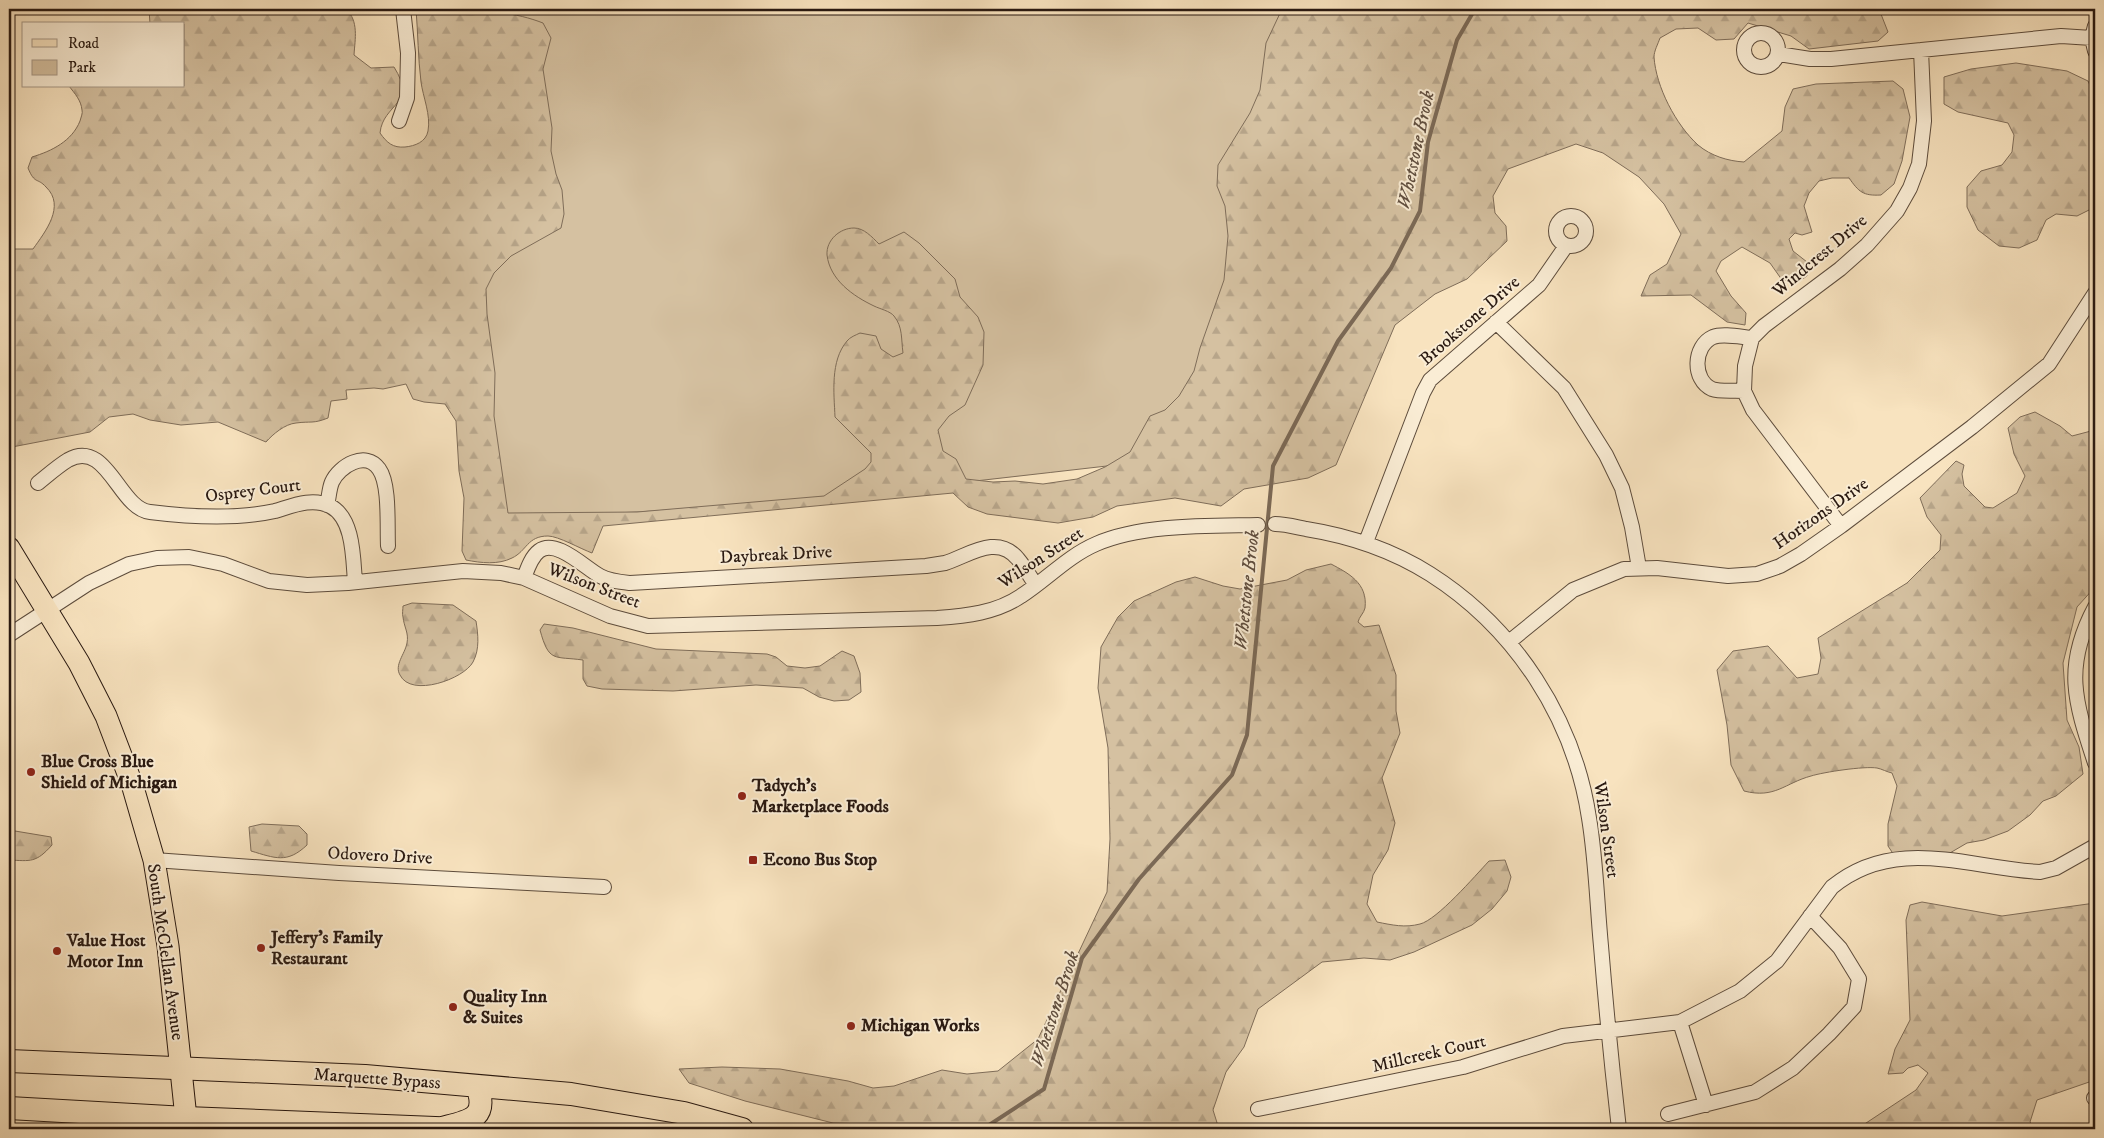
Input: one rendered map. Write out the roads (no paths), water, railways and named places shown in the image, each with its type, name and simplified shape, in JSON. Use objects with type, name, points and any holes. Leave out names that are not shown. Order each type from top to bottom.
[{"type":"highway","name":"Marquette Bypass","points":[[9,1061],[365,1076],[477,1086],[590,1098],[684,1113],[742,1129]]},
{"type":"highway","points":[[9,1108],[186,1118],[451,1129],[478,1115],[481,1108],[481,1098],[477,1086]]},
{"type":"main road","name":"South McClellan Avenue","points":[[9,548],[79,662],[106,716],[132,784],[154,860],[168,946],[186,1118]]},
{"type":"street","points":[[399,121],[407,98],[408,53],[403,9]]},
{"type":"street","points":[[1778,54],[1817,59],[2061,36],[2094,38]]},
{"type":"street","name":"Windcrest Drive","points":[[1752,338],[1764,326],[1854,257],[1898,211],[1910,188],[1919,164],[1924,121],[1921,50]]},
{"type":"street","name":"Brookstone Drive","points":[[1366,542],[1430,380],[1539,285],[1566,246]]},
{"type":"street","name":"Horizons Drive","points":[[1509,642],[1573,590],[1624,569],[1657,568],[1728,576],[1757,574],[1780,566],[1841,526],[1972,427],[2049,364],[2095,293]]},
{"type":"street","points":[[1496,322],[1564,388],[1606,455],[1622,488],[1632,527],[1639,568]]},
{"type":"street","points":[[1744,391],[1713,389],[1701,381],[1697,368],[1703,344],[1714,337],[1752,338],[1745,366],[1744,391],[1753,410],[1841,526]]},
{"type":"street","name":"Osprey Court","points":[[38,483],[70,459],[83,457],[96,460],[106,469],[134,506],[145,512],[194,517],[274,511],[296,504],[318,503],[327,505]]},
{"type":"street","points":[[355,582],[352,542],[348,529],[331,507],[327,505],[332,482],[339,472],[346,466],[360,460],[372,462],[379,469],[384,482],[388,546]]},
{"type":"street","name":"Wilson Street","points":[[1275,524],[1320,531],[1366,542],[1408,560],[1444,583],[1475,607],[1509,642],[1537,681],[1560,722],[1574,756],[1583,788],[1593,848],[1608,1031],[1619,1129]]},
{"type":"street","name":"Wilson Street","points":[[9,635],[89,583],[129,564],[157,558],[189,557],[223,564],[269,581],[307,584],[355,582],[463,571],[500,572],[524,578],[610,616],[648,626],[669,627],[972,616],[1002,606],[1020,597],[1076,555],[1112,538],[1138,532],[1213,526],[1258,525]]},
{"type":"street","name":"Daybreak Drive","points":[[524,578],[532,560],[539,551],[551,547],[561,550],[601,577],[630,583],[926,566],[945,563],[973,550],[988,547],[1000,548],[1018,558],[1036,585]]},
{"type":"street","points":[[2095,607],[2076,653],[2075,689],[2081,721],[2095,763]]},
{"type":"street","points":[[1706,1105],[1680,1022],[1740,991],[1777,961],[1832,887],[1842,880],[1884,860],[1920,857],[2040,872],[2056,868],[2095,846]]},
{"type":"street","name":"Odovero Drive","points":[[154,860],[339,873],[604,887]]},
{"type":"street","points":[[1668,1114],[1755,1092],[1793,1068],[1854,1007],[1859,979],[1840,948],[1810,916]]},
{"type":"street","name":"Millcreek Court","points":[[1258,1109],[1463,1067],[1564,1036],[1680,1022]]},
{"type":"waterway","name":"Whetstone Brook","points":[[983,1129],[1044,1089],[1082,958],[1139,879],[1232,775],[1247,735],[1273,466],[1338,341],[1391,268],[1420,211],[1428,142],[1457,40],[1475,9]]},
{"type":"place","name":"Blue Cross Blue Shield of Michigan","points":[[31,772]]},
{"type":"place","name":"Tadych's Marketplace Foods","points":[[742,796]]},
{"type":"place","name":"Econo Bus Stop","points":[[753,860]]},
{"type":"place","name":"Jeffery's Family Restaurant","points":[[261,948]]},
{"type":"place","name":"Value Host Motor Inn","points":[[57,951]]},
{"type":"place","name":"Quality Inn & Suites","points":[[453,1007]]},
{"type":"place","name":"Michigan Works","points":[[851,1026]]}]
